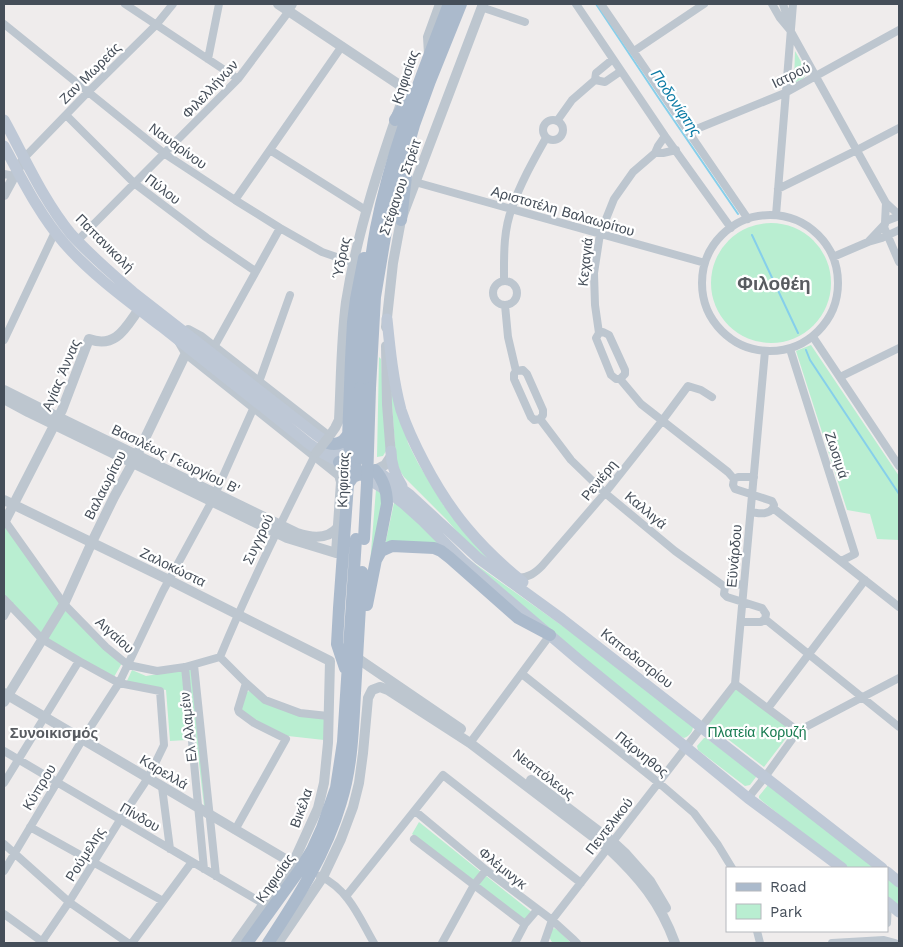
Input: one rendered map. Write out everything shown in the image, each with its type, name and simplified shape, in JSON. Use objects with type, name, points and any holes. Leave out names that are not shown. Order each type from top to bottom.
[{"type":"main road","name":"Κηφισίας","points":[[268,943],[300,894],[336,788],[343,742],[347,673],[367,483],[366,296],[376,230],[410,92],[429,55],[449,4]]},
{"type":"main road","name":"Κηφισίας","points":[[365,388],[378,273],[389,213],[414,125],[461,4]]},
{"type":"main road","points":[[395,120],[410,92]]},
{"type":"main road","name":"Παπανικολή","points":[[4,120],[53,209],[65,226],[110,272],[133,292],[328,440],[375,470]]},
{"type":"main road","points":[[4,146],[12,173],[55,232],[87,266],[308,443],[386,490],[404,504],[464,562],[550,635],[748,798],[841,867]]},
{"type":"main road","points":[[401,220],[408,146]]},
{"type":"main road","points":[[360,474],[351,456],[349,444],[351,360],[356,299],[365,253],[376,230]]},
{"type":"main road","points":[[387,319],[394,378],[402,411],[413,442],[436,486],[460,521],[484,548],[505,568],[548,601],[562,618]]},
{"type":"main road","points":[[328,440],[332,444],[341,443],[349,432]]},
{"type":"main road","points":[[391,450],[391,459],[396,475],[410,495]]},
{"type":"main road","points":[[339,462],[346,472],[344,481],[337,644],[347,673]]},
{"type":"main road","points":[[344,481],[375,470],[386,490],[386,504],[357,653]]},
{"type":"main road","name":"Καποδιστρίου","points":[[375,470],[410,495],[478,558],[562,618],[881,867]]},
{"type":"main road","name":"Κηφισίας","points":[[247,943],[307,870],[331,830],[344,790],[352,743],[360,539]]},
{"type":"main road","points":[[376,560],[381,551],[392,546],[434,548],[450,558],[518,618],[550,635]]},
{"type":"main road","points":[[336,553],[335,581],[339,608]]},
{"type":"main road","points":[[888,873],[899,882]]},
{"type":"main road","points":[[888,904],[899,912]]},
{"type":"street","points":[[124,4],[238,79]]},
{"type":"street","name":"Ζαν Μωρεάς","points":[[24,158],[156,25],[173,4]]},
{"type":"street","points":[[208,59],[220,4]]},
{"type":"street","points":[[278,4],[291,7],[342,46],[410,92]]},
{"type":"street","points":[[429,55],[428,37],[440,4]]},
{"type":"street","points":[[576,4],[730,228]]},
{"type":"street","points":[[601,4],[748,219]]},
{"type":"street","points":[[634,50],[704,4]]},
{"type":"street","points":[[772,4],[790,30],[886,203],[899,215],[888,220],[868,242]]},
{"type":"street","points":[[783,4],[790,30]]},
{"type":"street","points":[[776,215],[793,4]]},
{"type":"street","points":[[482,5],[525,22]]},
{"type":"street","name":"Στέφανου Στρέιτ","points":[[391,450],[386,360],[387,319],[392,263],[401,220],[482,5]]},
{"type":"street","name":"Φιλελλήνων","points":[[78,240],[238,79],[291,7]]},
{"type":"street","name":"Ναυαρίνου","points":[[4,24],[165,154],[280,228],[322,252],[354,263]]},
{"type":"street","name":"Ιατρού","points":[[689,132],[785,94],[899,30]]},
{"type":"street","points":[[235,200],[342,46]]},
{"type":"street","name":"Καλλιγά","points":[[540,420],[534,420],[530,417],[514,379],[516,371],[508,337],[505,305],[497,302],[493,292],[496,285],[504,281],[505,244],[511,209],[528,170],[546,138],[542,132],[544,126],[549,120],[557,121],[572,100],[595,80],[596,73],[613,59]]},
{"type":"street","name":"Καλλιγά","points":[[595,80],[605,82],[621,71]]},
{"type":"street","name":"Πύλου","points":[[66,115],[134,184],[255,271]]},
{"type":"street","name":"Ύδρας","points":[[328,440],[339,420],[346,302],[354,263],[367,211],[395,120]]},
{"type":"street","points":[[546,138],[553,141],[561,136],[563,129],[560,122],[557,121]]},
{"type":"street","points":[[778,188],[899,128]]},
{"type":"street","name":"Κεχαγιά","points":[[665,136],[655,153],[633,172],[614,199],[600,234],[594,273],[595,305],[599,333],[596,336],[596,340],[612,375],[616,379],[620,379],[641,404],[728,472],[734,479],[733,485],[735,489],[770,500],[773,503],[773,508],[899,607]]},
{"type":"street","points":[[270,150],[367,211]]},
{"type":"street","points":[[655,153],[676,150]]},
{"type":"street","points":[[4,195],[12,173],[24,158]]},
{"type":"street","name":"Αριστοτέλη Βαλαωρίτου","points":[[415,182],[705,263]]},
{"type":"street","points":[[886,203],[885,224],[887,236],[899,262]]},
{"type":"street","points":[[776,215],[795,220],[811,229],[824,241],[833,257],[838,272],[837,298],[827,322],[813,337],[790,349],[778,351],[753,350],[734,342],[712,320],[702,291],[705,263],[715,243],[730,228],[758,216],[776,215]]},
{"type":"street","points":[[214,347],[280,228]]},
{"type":"street","points":[[833,257],[899,230]]},
{"type":"street","points":[[4,340],[55,232]]},
{"type":"street","points":[[504,281],[511,282],[517,290],[516,299],[505,305]]},
{"type":"street","points":[[259,382],[290,294]]},
{"type":"street","name":"Αγίας Άννας","points":[[57,421],[89,339],[102,342],[110,341],[117,337],[139,309]]},
{"type":"street","name":"Παπανικολή","points":[[172,321],[201,337],[259,382],[328,440]]},
{"type":"street","points":[[599,333],[604,332],[609,335],[625,372],[624,376],[620,379]]},
{"type":"street","points":[[813,337],[899,466]]},
{"type":"street","points":[[178,340],[186,353],[315,454],[344,481]]},
{"type":"street","points":[[840,377],[899,348]]},
{"type":"street","name":"Ζωσιμά","points":[[790,349],[855,554],[842,561]]},
{"type":"street","name":"Εϋνάρδου","points":[[736,684],[764,351]]},
{"type":"street","name":"Βαλαωρίτου","points":[[5,697],[64,604],[92,542],[135,459],[186,353]]},
{"type":"street","name":"Καλλιγά","points":[[516,371],[523,370],[527,374],[543,413],[540,420]]},
{"type":"street","name":"Ρενιέρη","points":[[518,578],[534,574],[605,493],[688,386],[701,390],[712,397]]},
{"type":"street","name":"Βασιλέως Γεωργίου Β'","points":[[4,390],[57,421]]},
{"type":"street","name":"Βασιλέως Γεωργίου Β'","points":[[4,399],[57,421],[214,497],[278,529],[293,540],[336,553]]},
{"type":"street","name":"Κύπρου","points":[[4,871],[82,740],[119,683],[214,497],[254,407]]},
{"type":"street","name":"Καλλιγά","points":[[540,420],[571,460],[605,493],[675,551],[725,587],[724,591],[727,597],[764,610],[766,614],[765,619],[899,727]]},
{"type":"street","points":[[4,522],[57,421]]},
{"type":"street","name":"Συγγρού","points":[[220,658],[278,529],[315,454],[328,440]]},
{"type":"street","points":[[375,470],[385,465],[391,456],[391,450]]},
{"type":"street","points":[[734,479],[740,476],[754,478]]},
{"type":"street","name":"Κηφισίας","points":[[336,553],[341,488],[344,481]]},
{"type":"street","name":"Ζαλοκώστα","points":[[4,500],[239,614],[330,661]]},
{"type":"street","points":[[750,512],[766,513],[771,512],[773,508]]},
{"type":"street","name":"Αιγαίου","points":[[4,522],[64,604],[106,647],[128,664],[157,671],[185,667],[220,658]]},
{"type":"street","name":"Βασιλέως Γεωργίου Β'","points":[[278,529],[317,537],[332,533],[338,526]]},
{"type":"street","points":[[768,708],[865,580]]},
{"type":"street","points":[[725,587],[744,584]]},
{"type":"street","points":[[4,599],[42,639],[119,683]]},
{"type":"street","points":[[4,616],[10,605]]},
{"type":"street","points":[[741,622],[761,622],[765,619]]},
{"type":"street","points":[[472,740],[550,635]]},
{"type":"street","name":"Νεαπόλεως","points":[[357,653],[610,845],[626,854],[655,888],[669,912],[681,943]]},
{"type":"street","points":[[220,658],[265,700],[300,713],[328,716]]},
{"type":"street","points":[[4,784],[78,661]]},
{"type":"street","name":"Βικέλα","points":[[236,943],[264,904],[307,870],[324,783],[328,743],[330,661]]},
{"type":"street","name":"Ελ Αλαμέιν","points":[[194,665],[216,876]]},
{"type":"street","name":"Ελ Αλαμέιν","points":[[185,667],[204,869]]},
{"type":"street","name":"Πάρνηθος","points":[[522,674],[694,812],[731,867]]},
{"type":"street","points":[[748,798],[798,731],[899,678]]},
{"type":"street","name":"Ρούμελης","points":[[42,943],[148,778],[164,745],[160,690],[119,683]]},
{"type":"street","points":[[235,830],[286,739],[254,723],[239,712],[238,709],[246,684]]},
{"type":"street","points":[[686,747],[736,684],[798,731]]},
{"type":"street","name":"Νεαπόλεως","points":[[307,870],[341,839],[354,807],[359,782],[370,692],[378,687],[383,687],[472,740]]},
{"type":"street","name":"Καρελλά","points":[[5,697],[44,717],[235,830],[307,870]]},
{"type":"street","name":"Πεντελικού","points":[[544,943],[552,920],[686,747]]},
{"type":"street","name":"Πίνδου","points":[[4,751],[264,904]]},
{"type":"street","points":[[347,896],[443,775],[581,883]]},
{"type":"street","points":[[162,787],[170,849]]},
{"type":"street","name":"Φλέμινγκ","points":[[415,811],[486,870],[552,920],[577,943]]},
{"type":"street","points":[[30,827],[163,901]]},
{"type":"street","points":[[414,839],[525,924]]},
{"type":"street","points":[[4,844],[69,902],[130,943],[192,862]]},
{"type":"street","name":"Νεαπόλεως","points":[[610,845],[643,884],[663,915],[675,943]]},
{"type":"street","points":[[278,943],[307,870],[330,881],[347,896],[374,943]]},
{"type":"street","points":[[442,943],[474,885],[486,870]]},
{"type":"street","points":[[515,943],[525,924],[537,910]]},
{"type":"street","points":[[4,914],[42,943]]},
{"type":"street","points":[[884,940],[886,932]]},
{"type":"street","points":[[832,943],[884,940],[895,943]]},
{"type":"green space","points":[[795,51],[805,71],[805,76],[794,83]]},
{"type":"green space","points":[[771,223],[783,224],[794,228],[804,233],[813,241],[821,250],[826,260],[830,271],[830,295],[826,306],[821,316],[813,325],[804,333],[794,338],[783,342],[771,343],[759,342],[748,338],[738,333],[729,325],[721,316],[716,306],[712,295],[711,283],[712,271],[716,260],[721,250],[729,241],[738,233],[748,228],[759,224]]},
{"type":"green space","points":[[811,345],[899,476],[899,540],[877,539],[870,514],[847,510],[796,351]]},
{"type":"green space","points":[[379,357],[381,359],[386,451],[383,456],[377,457]]},
{"type":"green space","points":[[389,364],[408,443],[418,463],[444,506],[502,570],[466,542],[400,471],[396,459]]},
{"type":"green space","points":[[376,489],[383,495],[369,577]]},
{"type":"green space","points":[[395,498],[446,546],[385,545]]},
{"type":"green space","points":[[6,527],[60,603],[41,635],[4,595],[4,530]]},
{"type":"green space","points":[[471,561],[602,654],[693,726],[690,734],[684,738],[680,736],[585,660]]},
{"type":"green space","points":[[64,608],[122,663],[114,677],[44,638]]},
{"type":"green space","points":[[192,668],[208,809],[204,806],[188,669]]},
{"type":"green space","points":[[132,670],[146,676],[182,670],[187,740],[170,741],[166,690],[126,683]]},
{"type":"green space","name":"Πλατεία Κορυζή","points":[[736,689],[793,729],[764,767],[707,723]]},
{"type":"green space","points":[[250,691],[264,703],[325,718],[324,740],[288,736],[255,721],[241,710],[245,692]]},
{"type":"green space","points":[[704,738],[756,775],[750,785],[745,786],[698,750],[697,746]]},
{"type":"green space","points":[[768,785],[875,867],[846,867],[762,801],[759,796]]},
{"type":"green space","points":[[419,822],[481,872],[473,882],[412,834]]},
{"type":"green space","points":[[485,875],[534,914],[527,922],[478,884]]},
{"type":"green space","points":[[888,878],[899,886],[899,909],[888,901]]},
{"type":"green space","points":[[554,928],[571,943],[553,943],[549,935]]},
{"type":"waterway","name":"Ποδονίφτης","points":[[596,4],[738,214]]},
{"type":"waterway","name":"Ποδονίφτης","points":[[752,235],[798,333]]},
{"type":"waterway","name":"Ποδονίφτης","points":[[806,350],[810,360],[899,494]]},
{"type":"district","name":"Φιλοθέη","points":[[774,283]]},
{"type":"district","name":"Συνοικισμός","points":[[54,733]]}]
